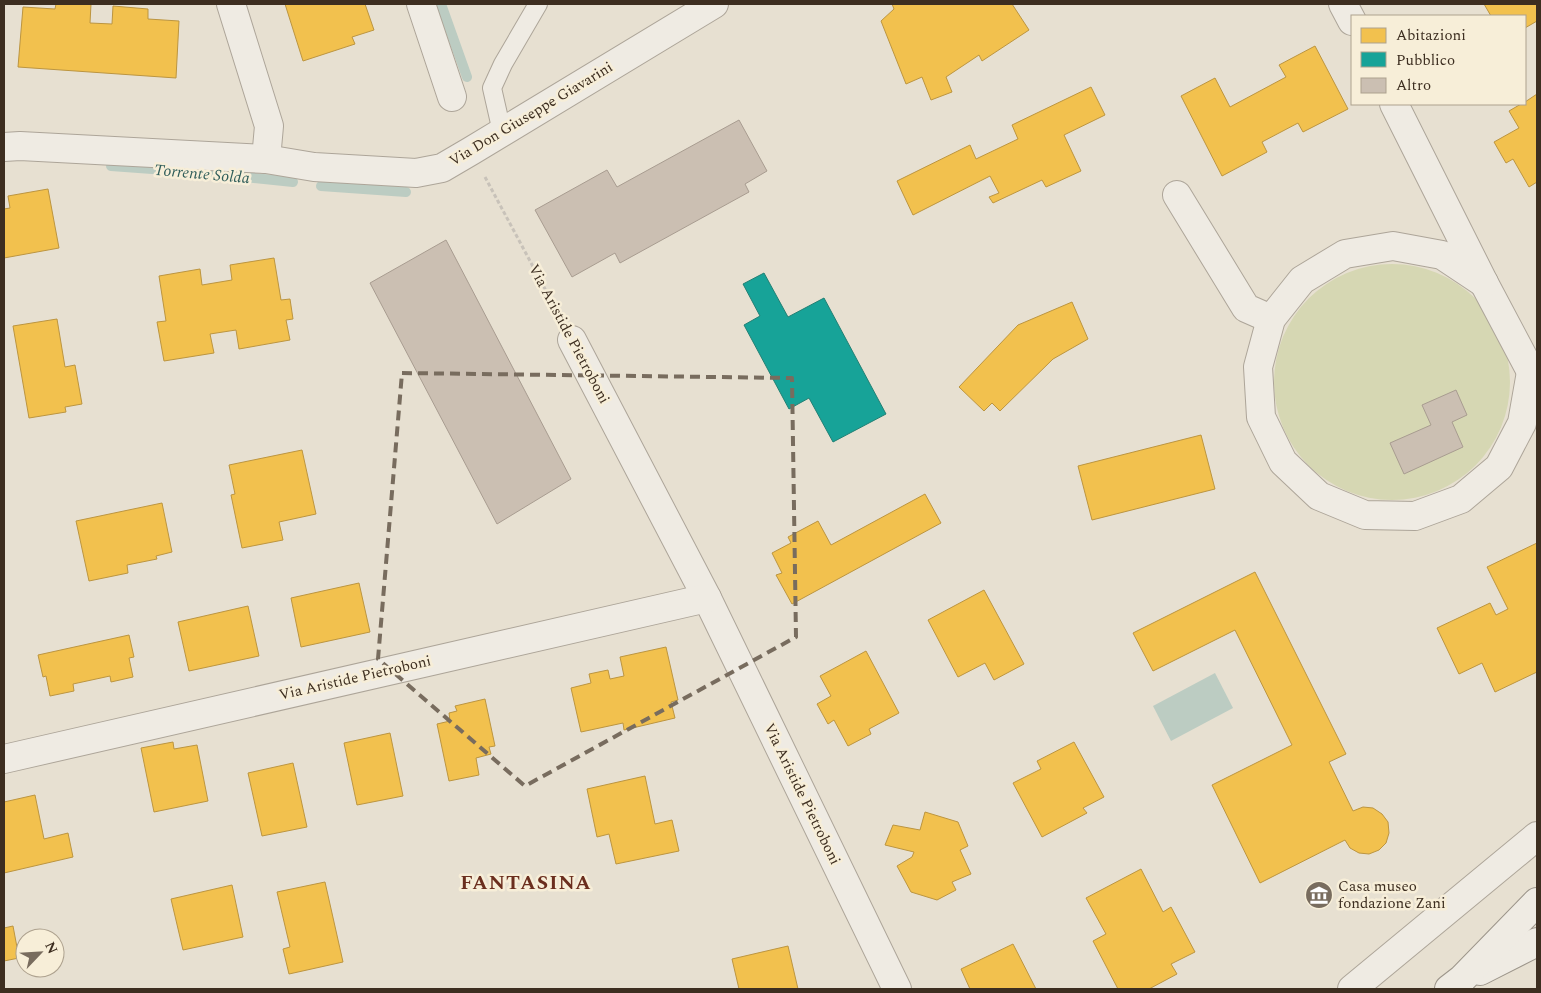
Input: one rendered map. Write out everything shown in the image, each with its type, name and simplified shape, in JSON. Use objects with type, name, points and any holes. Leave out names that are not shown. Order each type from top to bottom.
[{"type":"street","points":[[231,4],[268,126],[266,158]]},
{"type":"street","points":[[421,4],[452,97]]},
{"type":"street","name":"Via Don Giuseppe Giavarini","points":[[4,147],[20,146],[266,158],[314,168],[416,173],[442,168],[714,4]]},
{"type":"street","points":[[1344,4],[1351,19]]},
{"type":"street","points":[[1395,105],[1534,378],[1522,423],[1499,467],[1461,499],[1415,516],[1365,515],[1319,496],[1283,462],[1261,417],[1258,367],[1272,319],[1302,280],[1345,254],[1393,246],[1442,255],[1484,283]]},
{"type":"street","points":[[1178,195],[1246,308],[1272,319]]},
{"type":"street","name":"Via Aristide Pietroboni","points":[[572,340],[707,598],[896,989]]},
{"type":"street","name":"Via Aristide Pietroboni","points":[[4,759],[707,598]]},
{"type":"street","points":[[1352,989],[1537,836]]},
{"type":"street","points":[[1456,984],[1537,902]]},
{"type":"street","points":[[1456,984],[1537,942]]},
{"type":"lane","points":[[502,132],[492,88],[503,64],[538,4]]},
{"type":"path","name":"Via Aristide Pietroboni","points":[[472,151],[572,340]]},
{"type":"highlighted area","points":[[402,373],[792,378],[796,637],[525,786],[378,659]]},
{"type":"green space","points":[[1392,264],[1415,266],[1448,278],[1467,291],[1483,307],[1496,326],[1505,348],[1510,382],[1508,405],[1496,438],[1483,457],[1467,473],[1448,486],[1426,495],[1392,500],[1369,498],[1336,486],[1317,473],[1301,457],[1288,438],[1279,416],[1274,382],[1276,359],[1288,326],[1301,307],[1317,291],[1336,278],[1358,269]]},
{"type":"shaded area","points":[[1215,673],[1233,708],[1171,741],[1153,706]]},
{"type":"building: Abitazioni","points":[[56,4],[91,4],[90,23],[112,24],[113,6],[148,9],[148,19],[179,21],[176,78],[18,67],[23,7],[55,9]]},
{"type":"building: Abitazioni","points":[[285,4],[365,4],[374,30],[352,37],[355,44],[303,61]]},
{"type":"building: Abitazioni","points":[[892,4],[1012,4],[1029,30],[982,61],[979,55],[946,77],[952,92],[931,100],[922,77],[906,84],[881,21],[894,9]]},
{"type":"building: Abitazioni","points":[[1484,4],[1537,4],[1537,21],[1526,27],[1526,15],[1490,15]]},
{"type":"building: Abitazioni","points":[[1315,46],[1348,109],[1303,132],[1298,123],[1262,142],[1267,152],[1222,176],[1181,96],[1215,78],[1230,107],[1286,77],[1279,65]]},
{"type":"building: Abitazioni","points":[[1091,87],[1105,115],[1064,135],[1081,171],[1046,187],[1042,180],[993,203],[989,197],[999,193],[990,176],[913,215],[897,181],[970,145],[976,159],[1018,139],[1012,125]]},
{"type":"building: Abitazioni","points":[[1537,94],[1537,182],[1529,187],[1513,159],[1506,163],[1494,142],[1519,128],[1509,111],[1519,105],[1526,105],[1526,101]]},
{"type":"building: Abitazioni","points":[[48,189],[59,248],[4,258],[4,209],[10,208],[8,196]]},
{"type":"building: Abitazioni","points":[[274,258],[281,300],[290,299],[293,319],[286,320],[290,340],[239,349],[236,330],[210,334],[214,353],[164,361],[157,322],[166,321],[159,276],[200,269],[202,285],[232,280],[230,265]]},
{"type":"building: Abitazioni","points":[[1072,302],[1088,339],[1053,359],[1000,411],[992,403],[984,411],[959,387],[1018,325]]},
{"type":"building: Abitazioni","points":[[57,319],[65,367],[75,365],[82,404],[65,407],[66,412],[29,418],[13,326]]},
{"type":"building: Abitazioni","points":[[1201,435],[1215,489],[1092,520],[1078,466]]},
{"type":"building: Abitazioni","points":[[302,450],[316,514],[279,522],[283,540],[242,548],[231,495],[235,494],[229,465]]},
{"type":"building: Abitazioni","points":[[925,494],[941,523],[792,604],[776,575],[782,573],[772,553],[791,543],[788,537],[818,521],[831,545]]},
{"type":"building: Abitazioni","points":[[162,503],[172,552],[156,556],[157,559],[127,565],[128,573],[89,581],[76,521]]},
{"type":"building: Abitazioni","points":[[1537,543],[1537,672],[1495,692],[1482,663],[1459,674],[1437,628],[1490,603],[1496,615],[1508,609],[1487,567]]},
{"type":"building: Abitazioni","points":[[1255,572],[1346,754],[1329,762],[1353,811],[1363,807],[1373,808],[1382,814],[1388,822],[1389,833],[1386,843],[1379,850],[1369,854],[1359,853],[1350,848],[1345,840],[1260,883],[1212,785],[1292,745],[1235,630],[1153,671],[1133,633]]},
{"type":"building: Abitazioni","points":[[359,583],[370,632],[301,647],[291,598]]},
{"type":"building: Abitazioni","points":[[984,590],[1024,664],[994,680],[985,663],[958,677],[928,620]]},
{"type":"building: Abitazioni","points":[[248,606],[259,656],[189,671],[178,622]]},
{"type":"building: Abitazioni","points":[[129,635],[134,657],[129,658],[133,677],[111,682],[110,676],[73,684],[74,691],[50,696],[46,676],[43,677],[38,655]]},
{"type":"building: Abitazioni","points":[[666,647],[678,700],[671,702],[675,718],[624,730],[623,723],[581,732],[571,688],[591,683],[589,674],[608,670],[610,679],[624,676],[620,657]]},
{"type":"building: Abitazioni","points":[[866,651],[899,713],[869,729],[871,734],[848,746],[834,720],[828,724],[817,704],[831,696],[820,676]]},
{"type":"building: Abitazioni","points":[[485,699],[495,746],[489,747],[491,754],[476,758],[479,775],[449,781],[437,724],[450,721],[449,713],[457,711],[455,706]]},
{"type":"building: Abitazioni","points":[[390,733],[403,796],[357,805],[344,743]]},
{"type":"building: Abitazioni","points":[[173,742],[174,749],[197,745],[208,801],[154,812],[141,748]]},
{"type":"building: Abitazioni","points":[[1074,742],[1104,797],[1083,808],[1087,813],[1042,837],[1013,783],[1041,769],[1037,761]]},
{"type":"building: Abitazioni","points":[[293,763],[307,827],[262,836],[248,773]]},
{"type":"building: Abitazioni","points":[[645,776],[655,824],[672,820],[679,851],[616,864],[609,834],[597,837],[587,789]]},
{"type":"building: Abitazioni","points":[[35,795],[44,839],[68,833],[73,857],[4,873],[4,802]]},
{"type":"building: Abitazioni","points":[[925,812],[958,822],[968,846],[960,850],[971,874],[952,882],[956,890],[937,900],[911,892],[897,866],[912,857],[914,852],[885,845],[893,825],[920,830]]},
{"type":"building: Abitazioni","points":[[1141,869],[1163,912],[1171,907],[1195,952],[1171,964],[1177,974],[1149,989],[1118,989],[1093,941],[1106,934],[1086,898]]},
{"type":"building: Abitazioni","points":[[325,882],[343,962],[289,974],[283,949],[290,947],[277,892]]},
{"type":"building: Abitazioni","points":[[232,885],[243,937],[183,950],[171,899]]},
{"type":"building: Abitazioni","points":[[13,926],[15,959],[4,961],[4,928]]},
{"type":"building: Abitazioni","points":[[1013,944],[1036,989],[970,989],[961,969]]},
{"type":"building: Abitazioni","points":[[788,946],[798,989],[739,989],[732,959]]},
{"type":"building: Pubblico","points":[[764,273],[788,317],[824,298],[886,414],[833,442],[809,398],[789,409],[744,325],[760,316],[743,284]]},
{"type":"building: Altro","points":[[739,120],[767,171],[745,184],[749,192],[620,263],[615,253],[572,277],[535,210],[607,170],[617,187]]},
{"type":"building: Altro","points":[[446,240],[571,479],[497,524],[370,283]]},
{"type":"building: Altro","points":[[1456,390],[1467,415],[1452,422],[1463,447],[1404,474],[1390,443],[1431,425],[1422,405]]},
{"type":"waterway","name":"Torrente Solda","points":[[441,4],[467,77]]},
{"type":"waterway","name":"Torrente Solda","points":[[111,166],[293,182]]},
{"type":"waterway","name":"Torrente Solda","points":[[321,186],[406,192]]},
{"type":"place","name":"Casa museo fondazione Zani","points":[[1319,895]]},
{"type":"district","name":"FANTASINA","points":[[526,883]]}]
